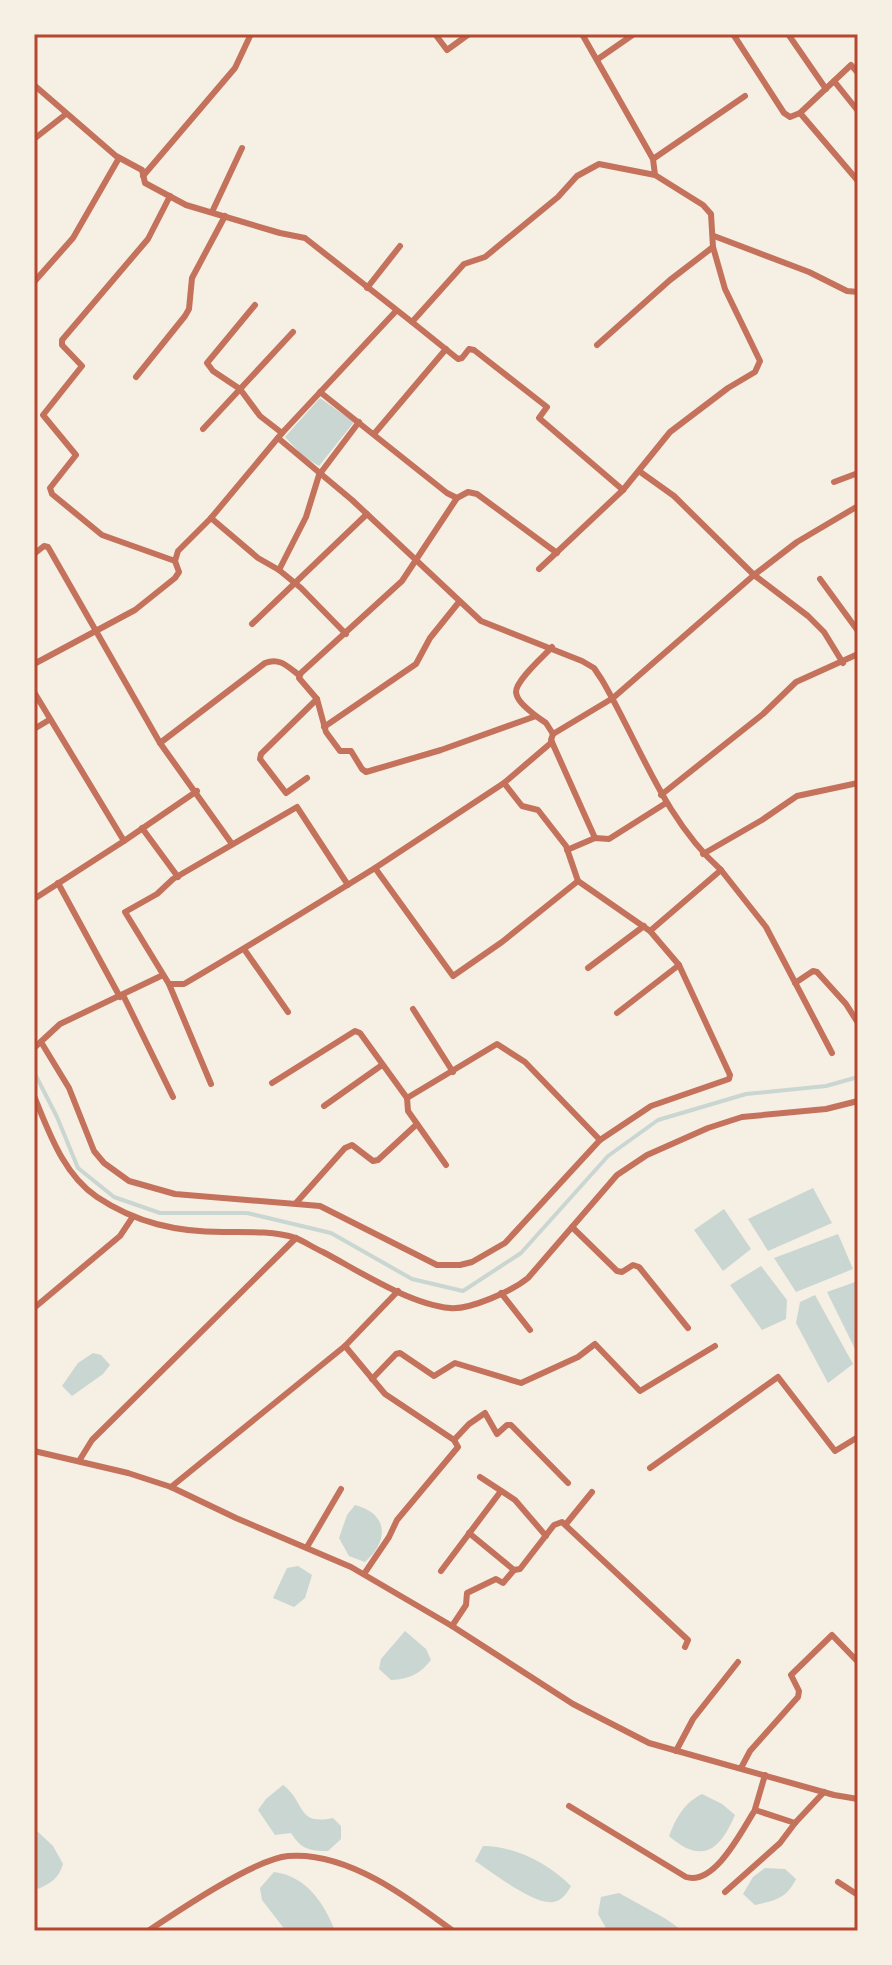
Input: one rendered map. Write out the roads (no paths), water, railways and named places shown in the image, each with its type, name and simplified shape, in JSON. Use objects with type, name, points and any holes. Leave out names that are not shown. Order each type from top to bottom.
[{"type":"street","points":[[143,176],[160,159],[241,56],[251,34]]},
{"type":"street","points":[[435,34],[447,50],[469,34]]},
{"type":"street","points":[[582,34],[653,159],[655,175]]},
{"type":"street","points":[[598,59],[634,34]]},
{"type":"street","points":[[733,34],[784,113],[790,117],[800,113],[851,65],[858,73]]},
{"type":"street","points":[[788,34],[826,89]]},
{"type":"street","points":[[834,81],[858,111]]},
{"type":"street","points":[[34,85],[119,158],[142,170],[145,183],[186,205],[305,238],[460,359],[469,349],[474,350],[547,407],[539,418],[623,490]]},
{"type":"street","points":[[653,159],[745,96]]},
{"type":"street","points":[[800,113],[858,181]]},
{"type":"street","points":[[34,139],[66,114]]},
{"type":"street","points":[[212,212],[242,148]]},
{"type":"street","points":[[34,282],[73,238],[119,158]]},
{"type":"street","points":[[412,322],[464,264],[485,257],[576,178],[599,164],[655,175],[703,205],[711,214],[713,247],[725,289],[760,361],[759,366],[755,372],[728,388],[670,432],[623,490],[539,569]]},
{"type":"street","points":[[170,196],[148,239],[62,340],[62,345],[82,366],[43,415],[76,453],[50,488],[52,494],[102,535],[175,561]]},
{"type":"street","points":[[136,377],[189,309],[192,278],[225,216]]},
{"type":"street","points":[[713,232],[847,291],[858,292]]},
{"type":"street","points":[[367,288],[400,246]]},
{"type":"street","points":[[597,345],[670,280],[713,247]]},
{"type":"street","points":[[255,305],[207,363],[213,371],[240,389],[260,416],[319,475],[367,514],[481,621],[552,647],[594,668],[613,698],[666,803],[703,854],[758,913],[832,1053]]},
{"type":"street","points":[[34,664],[135,610],[175,578],[179,572],[175,561],[178,551],[396,311]]},
{"type":"street","points":[[203,429],[293,332]]},
{"type":"street","points":[[374,434],[446,349]]},
{"type":"street","points":[[320,392],[457,498]]},
{"type":"street","points":[[279,570],[306,517],[319,475],[359,422]]},
{"type":"street","points":[[639,471],[674,496],[754,575],[808,616],[824,632],[843,663]]},
{"type":"street","points":[[834,482],[858,473]]},
{"type":"street","points":[[299,675],[402,581],[457,498],[468,492],[477,494],[557,553]]},
{"type":"street","points":[[169,984],[184,984],[244,949],[504,783],[553,738],[613,698],[754,575],[797,542],[858,506]]},
{"type":"street","points":[[252,624],[367,514]]},
{"type":"street","points":[[211,518],[258,558],[296,584],[346,634]]},
{"type":"street","points":[[34,554],[44,546],[48,547],[160,743],[232,844]]},
{"type":"street","points":[[820,579],[858,631]]},
{"type":"street","points":[[324,727],[416,664],[430,638],[459,602]]},
{"type":"street","points":[[552,647],[519,683],[516,691],[520,701],[546,723],[595,838]]},
{"type":"street","points":[[661,795],[763,714],[796,682],[858,654]]},
{"type":"street","points":[[160,743],[274,659],[299,675],[317,699],[324,727],[340,751],[351,751],[366,772],[441,750],[536,716]]},
{"type":"street","points":[[34,692],[124,841]]},
{"type":"street","points":[[307,778],[286,793],[260,759],[261,754],[317,699]]},
{"type":"street","points":[[34,729],[49,720]]},
{"type":"street","points":[[41,1042],[69,1088],[94,1151],[104,1163],[129,1181],[175,1194],[325,1207],[430,1264],[460,1265],[483,1257],[505,1243],[600,1140],[646,1109],[729,1079],[730,1075],[679,965],[647,928],[578,881],[567,850],[538,810],[522,806],[504,783]]},
{"type":"street","points":[[703,854],[797,796],[858,783]]},
{"type":"street","points":[[34,899],[197,791]]},
{"type":"street","points":[[567,850],[595,838],[609,839],[666,803]]},
{"type":"street","points":[[211,1084],[169,984],[125,912],[297,807],[348,885]]},
{"type":"street","points":[[142,828],[178,877]]},
{"type":"street","points":[[375,868],[453,976],[502,942],[578,881]]},
{"type":"street","points":[[588,968],[647,928],[721,870]]},
{"type":"street","points":[[58,883],[122,996],[173,1097]]},
{"type":"street","points":[[244,949],[288,1012]]},
{"type":"street","points":[[617,1013],[679,965]]},
{"type":"street","points":[[795,983],[813,971],[822,974],[858,1023]]},
{"type":"street","points":[[34,1048],[60,1024],[163,975]]},
{"type":"street","points":[[413,1009],[453,1072]]},
{"type":"street","points":[[272,1083],[355,1031],[360,1033],[407,1098],[408,1111],[446,1165]]},
{"type":"street","points":[[407,1098],[493,1045],[501,1045],[525,1062],[600,1140]]},
{"type":"street","points":[[324,1106],[382,1065]]},
{"type":"street","points":[[34,1096],[51,1136],[72,1173],[95,1195],[132,1218],[176,1230],[259,1232],[296,1238],[398,1291],[449,1308],[461,1308],[516,1288],[617,1175],[647,1155],[708,1128],[742,1117],[826,1109],[858,1101]]},
{"type":"street","points":[[296,1203],[345,1148],[352,1145],[373,1161],[378,1160],[417,1124]]},
{"type":"street","points":[[34,1308],[120,1236],[132,1218]]},
{"type":"street","points":[[572,1227],[617,1271],[622,1272],[633,1265],[639,1267],[688,1328]]},
{"type":"street","points":[[79,1461],[92,1440],[296,1238]]},
{"type":"street","points":[[171,1487],[345,1346],[398,1291]]},
{"type":"street","points":[[501,1293],[530,1330]]},
{"type":"street","points":[[372,1379],[400,1353],[434,1376],[455,1363],[521,1383],[578,1357],[595,1344],[640,1391],[715,1346]]},
{"type":"street","points":[[345,1346],[385,1394],[454,1440],[458,1448],[397,1520],[364,1574]]},
{"type":"street","points":[[650,1468],[778,1377],[835,1451],[858,1437]]},
{"type":"street","points":[[454,1440],[485,1413],[496,1433],[511,1425],[568,1483]]},
{"type":"street","points":[[34,1451],[128,1473],[171,1487],[364,1574],[573,1704],[649,1743],[858,1799]]},
{"type":"street","points":[[480,1477],[515,1500],[546,1536]]},
{"type":"street","points":[[307,1547],[341,1489]]},
{"type":"street","points":[[441,1571],[501,1491]]},
{"type":"street","points":[[566,1524],[592,1492]]},
{"type":"street","points":[[452,1626],[466,1605],[467,1593],[495,1580],[503,1583],[514,1570],[522,1568],[558,1522],[566,1524],[688,1640],[685,1647]]},
{"type":"street","points":[[469,1533],[514,1570]]},
{"type":"street","points":[[741,1768],[752,1749],[798,1697],[799,1691],[791,1675],[832,1635],[858,1662]]},
{"type":"street","points":[[676,1751],[693,1719],[738,1662]]},
{"type":"street","points":[[569,1806],[694,1880],[703,1877],[723,1859],[755,1810],[765,1775]]},
{"type":"street","points":[[725,1892],[780,1843],[824,1792]]},
{"type":"street","points":[[755,1810],[795,1823]]},
{"type":"street","points":[[148,1931],[256,1866],[287,1856],[311,1857],[368,1875],[394,1887],[453,1931]]},
{"type":"street","points":[[838,1882],[858,1895]]},
{"type":"waterway","points":[[34,1072],[78,1168],[114,1197],[160,1213],[247,1213],[331,1233],[412,1279],[463,1291],[521,1253],[608,1156],[658,1120],[746,1094],[826,1086],[858,1077]]}]
